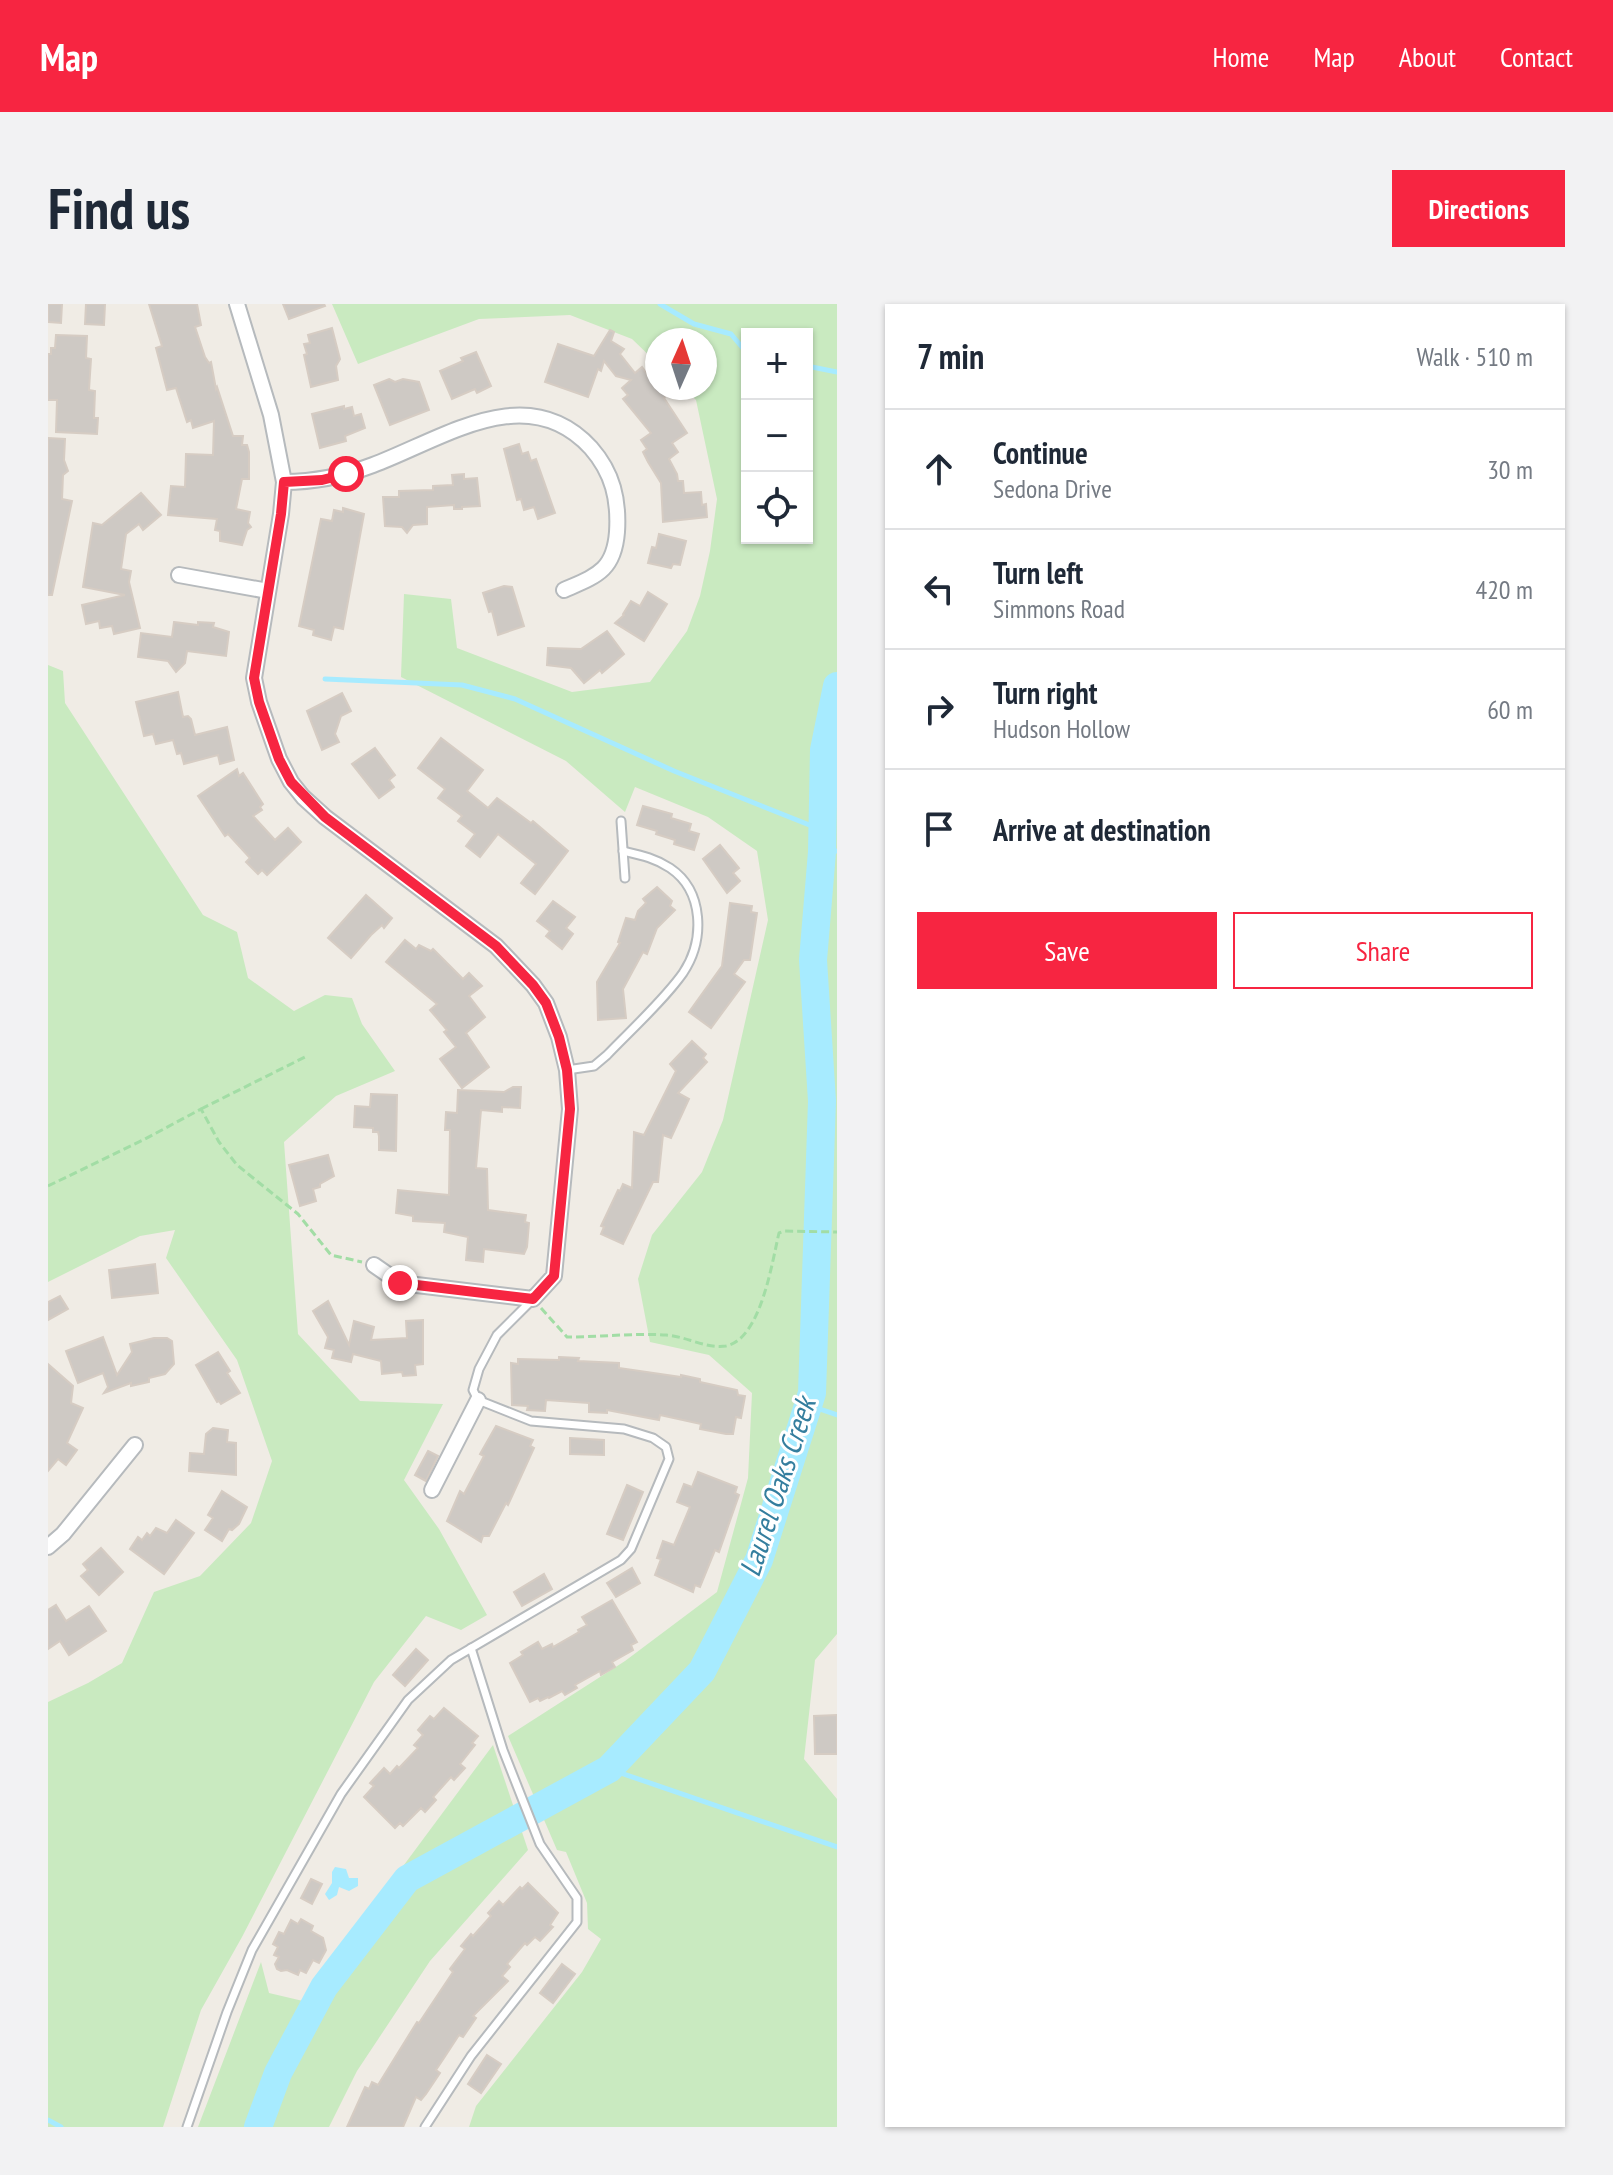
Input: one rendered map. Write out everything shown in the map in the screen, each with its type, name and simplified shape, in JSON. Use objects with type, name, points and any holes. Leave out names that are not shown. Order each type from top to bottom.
[{"type":"street","points":[[237,304],[271,415],[284,482],[254,678],[268,731],[291,782],[325,817],[496,946],[517,967],[546,1003],[567,1070],[570,1109],[554,1276],[533,1299],[400,1283],[374,1265]]},
{"type":"street","points":[[284,482],[322,480],[346,474],[485,419],[526,415],[548,419],[570,428],[601,460],[614,484],[617,508],[617,534],[611,560],[599,574],[564,590]]},
{"type":"street","points":[[179,575],[268,591]]},
{"type":"street","points":[[432,1490],[478,1400]]},
{"type":"street","points":[[48,1547],[63,1534],[135,1445]]},
{"type":"lane","points":[[621,821],[625,878]]},
{"type":"lane","points":[[567,1070],[594,1066],[607,1055],[683,973],[694,952],[699,921],[696,901],[685,882],[672,869],[653,858],[623,851]]},
{"type":"lane","points":[[187,2127],[252,1950],[341,1794],[408,1700],[451,1660],[621,1560],[631,1549],[669,1459],[666,1447],[653,1438],[624,1429],[531,1421],[478,1400],[473,1390],[479,1369],[497,1335],[533,1299]]},
{"type":"lane","points":[[425,2127],[471,2056],[577,1922],[577,1898],[540,1844],[503,1750],[471,1648]]},
{"type":"path","points":[[48,1186],[305,1057]]},
{"type":"path","points":[[201,1109],[219,1142],[237,1165],[298,1214],[331,1255],[374,1265]]},
{"type":"path","points":[[533,1299],[567,1337],[667,1335],[727,1346],[748,1329],[764,1297],[779,1233],[837,1232]]},
{"type":"green space","points":[[332,304],[837,304],[837,1634],[815,1660],[804,1759],[837,1799],[837,2127],[469,2127],[476,2106],[582,1972],[601,1939],[588,1929],[587,1903],[566,1852],[557,1850],[508,1736],[625,1661],[717,1592],[748,1478],[752,1393],[709,1355],[650,1342],[638,1279],[652,1235],[702,1172],[723,1120],[768,920],[757,851],[708,817],[635,787],[625,812],[566,761],[401,677],[404,594],[451,599],[457,648],[572,692],[650,682],[687,631],[700,596],[710,551],[717,499],[696,400],[717,400],[717,328],[645,328],[645,351],[632,339],[570,315],[479,319],[358,364]]},
{"type":"green space","points":[[48,665],[63,671],[65,703],[203,915],[237,932],[248,978],[294,1011],[325,995],[352,998],[362,1024],[395,1071],[336,1096],[284,1142],[298,1334],[360,1401],[443,1404],[404,1480],[439,1529],[487,1615],[461,1630],[426,1616],[374,1682],[201,2010],[163,2127],[48,2127],[48,1702],[122,1663],[154,1592],[200,1576],[251,1523],[272,1461],[237,1360],[166,1258],[175,1230],[140,1236],[48,1282]]},
{"type":"green space","points":[[493,1745],[528,1850],[430,1961],[357,2071],[329,2127],[198,2127],[261,1962],[269,1993],[303,2001]]},
{"type":"water","points":[[335,1867],[346,1869],[349,1878],[358,1878],[358,1886],[349,1891],[339,1887],[337,1895],[329,1900],[325,1894],[332,1883]]},
{"type":"building","points":[[48,304],[62,304],[61,323],[48,322]]},
{"type":"building","points":[[86,304],[105,304],[104,325],[85,324]]},
{"type":"building","points":[[149,304],[197,304],[201,325],[195,327],[205,357],[211,362],[216,389],[233,436],[243,436],[242,445],[247,445],[249,452],[249,479],[242,479],[236,509],[250,512],[248,523],[251,527],[242,545],[220,541],[220,531],[215,530],[217,519],[168,515],[171,486],[185,487],[186,454],[213,455],[214,421],[193,428],[191,420],[187,422],[176,388],[167,390],[156,348],[162,346]]},
{"type":"building","points":[[283,304],[324,304],[325,306],[289,319]]},
{"type":"building","points":[[332,328],[340,359],[336,366],[338,380],[311,387],[304,344],[310,343],[308,335]]},
{"type":"building","points":[[610,330],[614,332],[611,341],[624,349],[620,354],[635,373],[642,367],[645,371],[645,400],[665,400],[687,433],[672,443],[678,452],[669,459],[678,481],[683,481],[684,493],[701,492],[707,517],[663,522],[661,483],[643,452],[647,449],[641,440],[651,433],[623,399],[628,395],[622,388],[631,380],[616,376],[604,361],[588,397],[545,382],[558,344],[594,356]]},
{"type":"building","points":[[56,335],[87,336],[86,358],[91,359],[89,390],[95,391],[97,434],[56,432],[57,400],[48,400],[48,354],[51,354],[51,348],[55,348]]},
{"type":"building","points":[[476,352],[491,386],[452,399],[440,371]]},
{"type":"building","points":[[389,379],[419,382],[429,410],[390,425],[374,385]]},
{"type":"building","points":[[344,406],[344,409],[352,407],[354,416],[361,414],[365,428],[345,436],[346,441],[320,448],[312,414]]},
{"type":"building","points":[[48,438],[65,439],[64,460],[68,471],[63,475],[62,499],[72,501],[52,595],[48,595]]},
{"type":"building","points":[[519,444],[522,454],[528,452],[531,461],[536,459],[555,513],[538,519],[534,507],[524,510],[521,499],[517,500],[504,449]]},
{"type":"building","points":[[464,474],[464,479],[477,478],[480,506],[462,509],[454,509],[454,505],[427,507],[427,524],[413,525],[407,533],[402,527],[385,526],[383,497],[399,497],[399,491],[433,490],[433,486],[453,485],[452,475]]},
{"type":"building","points":[[141,493],[161,515],[143,530],[139,524],[126,534],[121,569],[131,571],[129,582],[140,628],[114,634],[112,626],[100,628],[99,621],[86,624],[82,605],[125,595],[83,587],[93,523],[102,525]]},
{"type":"building","points":[[343,508],[364,514],[343,629],[334,627],[331,640],[313,635],[314,630],[299,626],[321,519],[332,521],[334,510],[343,512]]},
{"type":"building","points":[[659,534],[686,541],[680,565],[673,564],[671,568],[648,563]]},
{"type":"building","points":[[504,586],[512,587],[524,626],[498,635],[492,611],[489,612],[483,593]]},
{"type":"building","points":[[648,592],[667,604],[644,641],[615,623],[624,615],[631,601],[640,606]]},
{"type":"building","points":[[174,622],[214,623],[213,627],[229,632],[226,656],[187,651],[185,663],[176,672],[168,661],[138,657],[141,633],[172,637]]},
{"type":"building","points":[[607,631],[624,654],[602,673],[600,670],[584,683],[571,668],[547,665],[548,648],[581,649]]},
{"type":"building","points":[[178,692],[183,717],[191,719],[195,735],[227,727],[234,760],[220,764],[218,755],[184,764],[173,740],[156,744],[153,734],[144,736],[136,702]]},
{"type":"building","points":[[342,693],[351,711],[341,716],[335,734],[339,742],[322,750],[307,711]]},
{"type":"building","points":[[441,738],[483,770],[467,791],[488,808],[497,798],[531,823],[533,821],[568,851],[535,894],[521,883],[536,864],[498,834],[480,857],[466,846],[475,834],[458,821],[462,816],[438,798],[445,789],[418,768]]},
{"type":"building","points":[[375,748],[395,775],[389,780],[394,787],[379,798],[352,764]]},
{"type":"building","points":[[237,769],[239,776],[243,773],[263,804],[260,807],[262,810],[253,816],[275,840],[288,828],[301,842],[267,875],[262,870],[258,874],[246,862],[250,858],[228,834],[225,836],[198,796]]},
{"type":"building","points":[[643,806],[672,814],[671,818],[691,824],[689,831],[699,834],[694,850],[674,844],[675,840],[656,834],[657,831],[637,825]]},
{"type":"building","points":[[720,845],[739,868],[733,873],[740,881],[727,893],[703,859]]},
{"type":"building","points":[[657,887],[672,901],[670,906],[675,910],[657,928],[647,954],[643,952],[623,989],[626,1018],[598,1020],[597,982],[620,943],[626,918],[635,920],[646,903],[643,899]]},
{"type":"building","points":[[366,895],[392,918],[384,928],[382,925],[371,935],[351,958],[328,938]]},
{"type":"building","points":[[553,901],[575,917],[566,928],[573,934],[562,949],[546,936],[550,931],[537,921]]},
{"type":"building","points":[[730,903],[752,906],[751,912],[757,913],[750,960],[744,960],[734,974],[745,982],[711,1028],[689,1012],[722,966]]},
{"type":"building","points":[[405,940],[416,949],[419,945],[431,951],[433,949],[463,979],[469,973],[482,986],[469,996],[485,1017],[466,1033],[489,1067],[462,1088],[440,1059],[456,1047],[444,1032],[447,1030],[430,1010],[437,1004],[386,962]]},
{"type":"building","points":[[692,1041],[706,1054],[703,1058],[707,1062],[678,1093],[689,1099],[671,1138],[663,1135],[658,1182],[653,1182],[623,1244],[601,1234],[604,1227],[601,1226],[618,1190],[623,1184],[632,1188],[634,1132],[644,1135],[676,1071],[670,1064]]},
{"type":"building","points":[[521,1087],[520,1108],[502,1107],[502,1112],[481,1110],[476,1168],[487,1169],[488,1210],[526,1215],[525,1222],[529,1223],[527,1247],[524,1254],[484,1249],[483,1262],[466,1260],[468,1237],[444,1232],[445,1223],[413,1221],[413,1216],[396,1213],[398,1190],[449,1195],[450,1130],[445,1130],[446,1112],[457,1113],[458,1090],[504,1092]]},
{"type":"building","points":[[371,1094],[397,1095],[396,1151],[379,1150],[378,1132],[373,1132],[373,1128],[354,1127],[355,1106],[370,1107]]},
{"type":"building","points":[[328,1155],[334,1176],[313,1189],[316,1201],[300,1206],[289,1165]]},
{"type":"building","points":[[155,1264],[158,1293],[112,1298],[109,1270]]},
{"type":"building","points":[[60,1296],[68,1309],[48,1320],[48,1302]]},
{"type":"building","points":[[328,1301],[349,1345],[354,1321],[374,1327],[371,1340],[407,1338],[406,1321],[423,1320],[423,1364],[415,1365],[416,1375],[403,1376],[402,1372],[382,1374],[381,1361],[353,1354],[351,1362],[332,1358],[334,1350],[325,1348],[328,1337],[313,1311]]},
{"type":"building","points":[[103,1337],[117,1375],[132,1352],[130,1344],[154,1338],[172,1341],[174,1364],[165,1374],[149,1378],[149,1382],[131,1386],[131,1383],[104,1393],[108,1387],[103,1373],[78,1383],[66,1351]]},
{"type":"building","points":[[218,1352],[240,1393],[221,1404],[196,1365]]},
{"type":"building","points":[[559,1357],[619,1363],[619,1368],[681,1375],[737,1390],[738,1395],[745,1396],[741,1418],[736,1417],[733,1434],[726,1434],[700,1429],[701,1424],[660,1415],[659,1420],[607,1410],[607,1413],[589,1412],[589,1403],[546,1400],[545,1411],[512,1405],[511,1363],[518,1364],[518,1359],[559,1360]]},
{"type":"building","points":[[48,1364],[73,1386],[71,1403],[83,1408],[67,1443],[77,1450],[66,1465],[58,1459],[48,1471]]},
{"type":"building","points":[[496,1426],[533,1440],[530,1446],[534,1448],[508,1505],[506,1503],[489,1536],[483,1536],[481,1542],[447,1521],[460,1491],[464,1494],[484,1456],[480,1454]]},
{"type":"building","points":[[213,1428],[228,1430],[227,1442],[236,1443],[236,1475],[189,1471],[190,1453],[204,1454],[206,1434]]},
{"type":"building","points":[[570,1438],[604,1440],[604,1455],[570,1454]]},
{"type":"building","points":[[428,1451],[438,1456],[426,1481],[415,1475]]},
{"type":"building","points":[[698,1472],[737,1487],[735,1493],[739,1495],[719,1552],[715,1550],[700,1587],[695,1585],[693,1592],[655,1575],[663,1541],[674,1545],[690,1507],[677,1502],[684,1484],[692,1487]]},
{"type":"building","points":[[627,1485],[643,1492],[623,1540],[607,1534]]},
{"type":"building","points":[[222,1491],[247,1507],[239,1524],[229,1529],[222,1541],[205,1530],[213,1518],[208,1515]]},
{"type":"building","points":[[176,1520],[194,1533],[164,1574],[130,1549],[138,1537],[142,1540],[147,1533],[150,1536],[156,1528],[167,1533]]},
{"type":"building","points":[[101,1548],[123,1572],[99,1595],[81,1576],[88,1570],[83,1564]]},
{"type":"building","points":[[632,1568],[640,1583],[616,1597],[607,1583]]},
{"type":"building","points":[[544,1574],[552,1589],[522,1606],[514,1592]]},
{"type":"building","points":[[612,1600],[637,1642],[631,1645],[633,1650],[612,1662],[615,1667],[601,1675],[600,1671],[575,1685],[577,1688],[565,1695],[562,1691],[530,1702],[510,1663],[538,1642],[542,1649],[552,1644],[553,1647],[579,1632],[587,1625],[582,1617]]},
{"type":"building","points":[[56,1605],[66,1621],[89,1606],[106,1631],[69,1655],[60,1641],[48,1649],[48,1610]]},
{"type":"building","points":[[416,1649],[428,1660],[405,1686],[393,1675]]},
{"type":"building","points":[[444,1708],[478,1736],[472,1743],[475,1745],[460,1764],[465,1768],[454,1780],[451,1777],[433,1797],[436,1800],[425,1812],[421,1808],[403,1826],[400,1823],[395,1828],[364,1797],[374,1786],[370,1783],[384,1768],[390,1774],[418,1748],[414,1745],[423,1735],[418,1730],[430,1716],[434,1719]]},
{"type":"building","points":[[837,1715],[837,1754],[815,1754],[814,1716]]},
{"type":"building","points":[[311,1879],[322,1884],[312,1904],[301,1898]]},
{"type":"building","points":[[528,1883],[558,1913],[550,1925],[553,1927],[540,1941],[535,1937],[527,1945],[525,1943],[507,1964],[510,1967],[502,1976],[508,1981],[473,2016],[476,2018],[463,2037],[459,2035],[436,2070],[440,2073],[426,2094],[421,2100],[416,2097],[403,2127],[347,2127],[365,2087],[369,2089],[372,2082],[378,2085],[453,1972],[450,1969],[465,1949],[461,1946],[491,1916],[488,1913],[499,1901],[503,1905]]},
{"type":"building","points":[[301,1919],[313,1926],[311,1931],[323,1938],[326,1950],[319,1963],[313,1960],[306,1973],[300,1970],[298,1975],[277,1969],[275,1964],[279,1957],[274,1955],[278,1947],[273,1944],[279,1932],[284,1934],[291,1920],[298,1924]]},
{"type":"building","points":[[562,1964],[575,1974],[553,2003],[540,1993]]},
{"type":"building","points":[[487,2055],[501,2064],[481,2093],[468,2084]]},
{"type":"waterway","points":[[660,304],[694,324],[731,334],[741,346]]},
{"type":"waterway","points":[[813,367],[837,372]]},
{"type":"waterway","points":[[325,679],[462,685],[515,699],[674,771],[822,830]]},
{"type":"waterway","name":"Laurel Oaks Creek","points":[[258,2127],[278,2073],[324,1987],[407,1879],[609,1769],[702,1671],[759,1560],[812,1393],[822,1101],[813,960],[822,852],[824,750],[837,686]]},
{"type":"waterway","points":[[822,852],[837,851]]},
{"type":"waterway","points":[[808,1405],[837,1415]]},
{"type":"waterway","points":[[609,1769],[837,1847]]},
{"type":"waterway","points":[[48,2120],[61,2127]]},
{"type":"route","points":[[346,474],[322,480],[284,482],[254,678],[268,731],[291,782],[303,797],[496,946],[533,985],[546,1003],[559,1037],[567,1070],[570,1109],[554,1276],[533,1299],[400,1283]]}]
